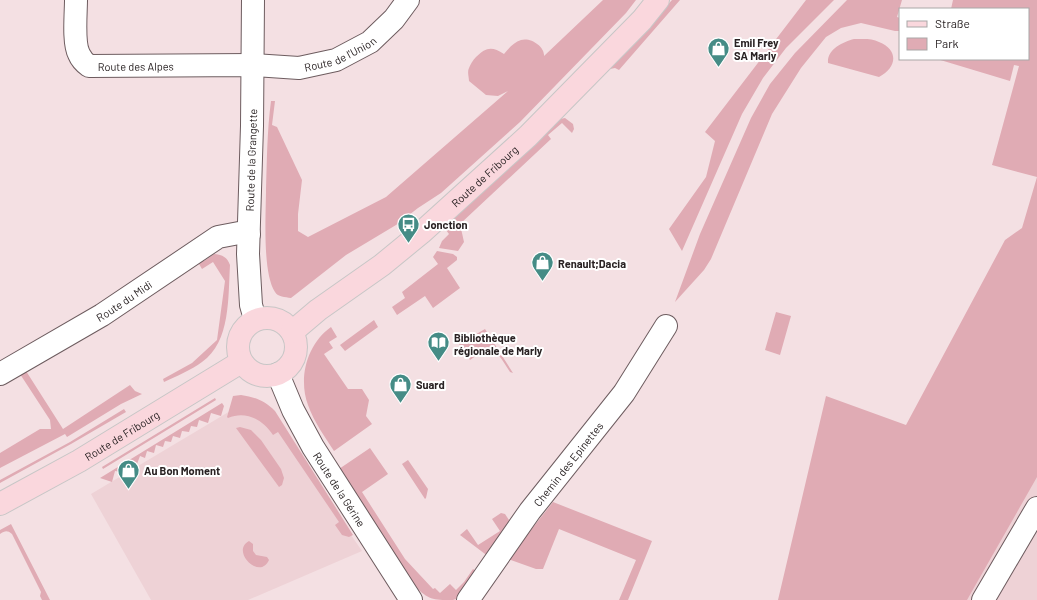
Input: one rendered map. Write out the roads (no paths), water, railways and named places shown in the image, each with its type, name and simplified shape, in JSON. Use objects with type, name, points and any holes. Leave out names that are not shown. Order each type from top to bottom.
[{"type":"main road","name":"Route de Fribourg","points":[[292,332],[318,310],[382,265],[421,234],[523,141],[642,20],[658,0]]},
{"type":"main road","points":[[272,317],[287,325],[292,332],[296,340],[296,350],[293,360],[287,369],[278,374],[268,376],[257,375],[248,370],[241,362],[238,354],[238,338],[242,330],[255,319],[272,317]]},
{"type":"main road","name":"Route de Fribourg","points":[[0,504],[79,461],[241,362]]},
{"type":"street","name":"Route des Alpes","points":[[76,0],[76,40],[78,53],[84,62],[89,66],[253,65]]},
{"type":"street","name":"Route de la Grangette","points":[[253,0],[252,162],[248,254],[251,305],[255,319]]},
{"type":"street","name":"Route de l'Union","points":[[253,65],[298,68],[336,60],[370,42],[394,19],[408,0]]},
{"type":"street","name":"Route du Midi","points":[[0,374],[102,315],[218,237],[239,233],[249,234]]},
{"type":"street","name":"Chemin des Epinettes","points":[[468,600],[530,512],[624,393],[666,326]]},
{"type":"street","name":"Route de la Gérine","points":[[278,374],[293,410],[313,448],[411,600]]},
{"type":"street","points":[[983,600],[1037,508]]},
{"type":"place","name":"Emil Frey SA Marly","points":[[718,68]]},
{"type":"place","name":"Jonction","points":[[408,244]]},
{"type":"place","name":"Renault;Dacia","points":[[542,282]]},
{"type":"place","name":"Bibliothèque régionale de Marly","points":[[438,362]]},
{"type":"place","name":"Suard","points":[[401,404]]},
{"type":"place","name":"Au Bon Moment","points":[[129,490]]}]
